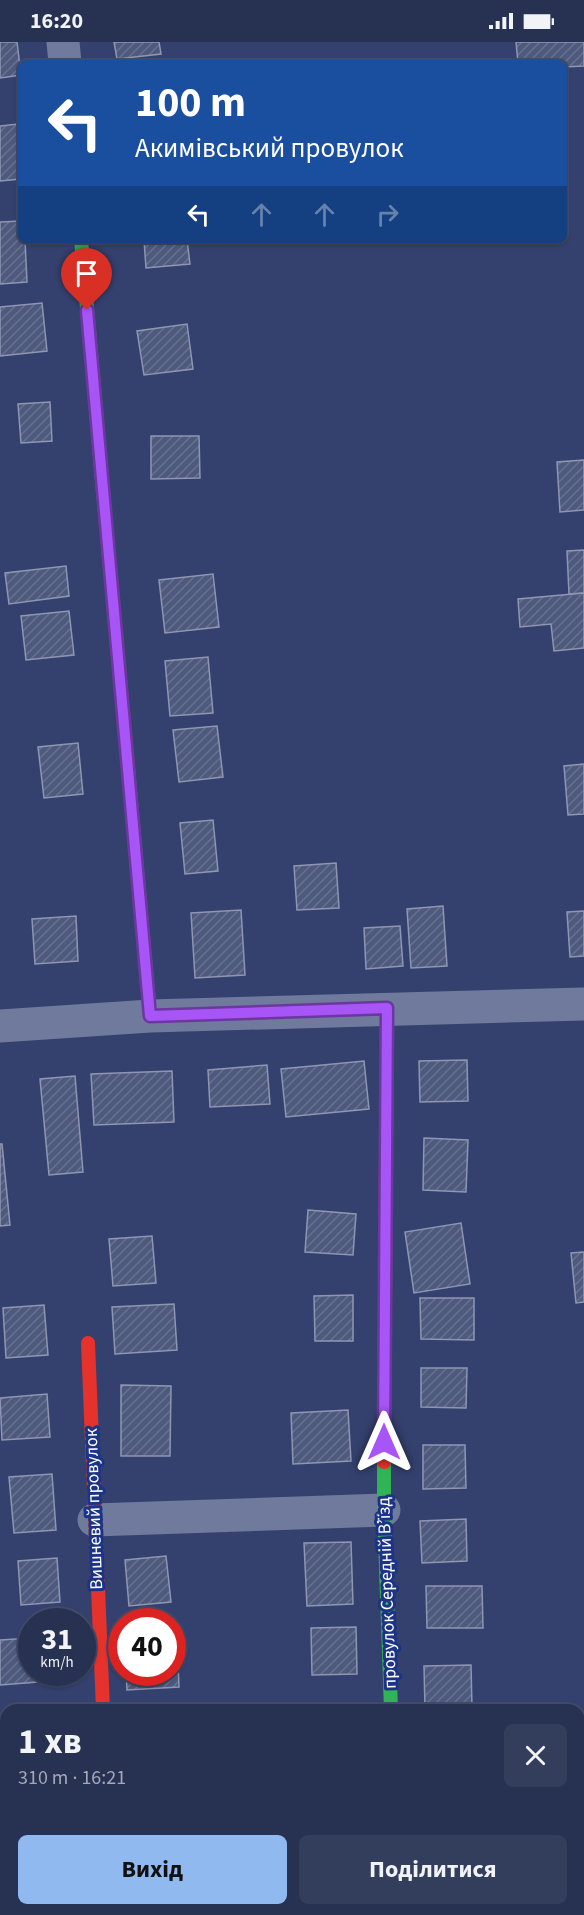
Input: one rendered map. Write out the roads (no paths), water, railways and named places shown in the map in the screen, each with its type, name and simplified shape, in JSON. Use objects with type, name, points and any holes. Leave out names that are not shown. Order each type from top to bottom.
[{"type":"street","points":[[63,42],[65,60]]},
{"type":"street","points":[[81,243],[150,1016]]},
{"type":"street","points":[[0,1026],[150,1016],[584,1004]]},
{"type":"street","name":"провулок Середній Вʼїзд","points":[[387,1008],[384,1510],[391,1704]]},
{"type":"street","name":"Вишневий провулок","points":[[88,1343],[103,1704]]},
{"type":"street","points":[[94,1520],[384,1510]]}]
